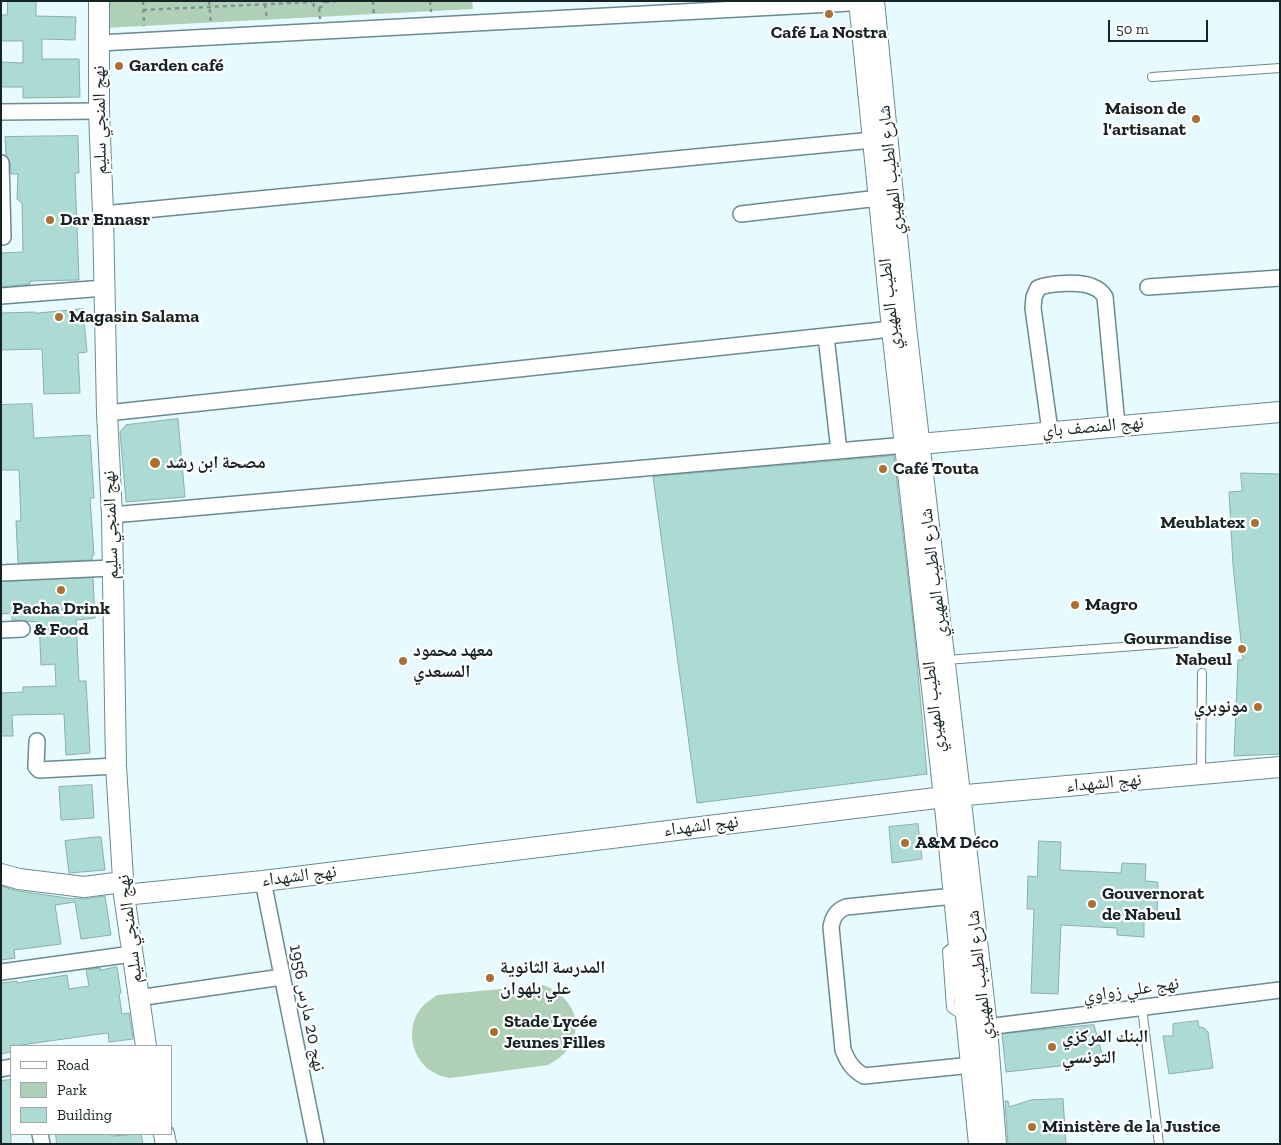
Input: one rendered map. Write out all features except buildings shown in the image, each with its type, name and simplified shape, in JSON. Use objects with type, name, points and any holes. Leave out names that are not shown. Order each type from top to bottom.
[{"type":"street","name":"نهج المنجي سليم","points":[[99,1],[99,111],[107,413],[112,515],[116,766],[124,888],[146,1045]]},
{"type":"street","points":[[99,43],[212,37],[622,8],[866,2]]},
{"type":"street","name":"شارع الطيب المهيري","points":[[866,2],[899,328],[913,444],[944,660],[952,796],[987,1028],[996,1144]]},
{"type":"street","points":[[1,112],[99,111]]},
{"type":"street","points":[[103,214],[881,139]]},
{"type":"street","name":"الطيب المهيري","points":[[881,139],[879,198],[899,328]]},
{"type":"street","points":[[1,163],[3,237]]},
{"type":"street","points":[[741,214],[879,198]]},
{"type":"street","points":[[1148,287],[1280,278]]},
{"type":"street","points":[[1050,431],[1033,308],[1034,296],[1038,288],[1063,284],[1086,284],[1102,292],[1106,297],[1117,425]]},
{"type":"street","points":[[1,296],[104,288]]},
{"type":"street","points":[[107,413],[899,328]]},
{"type":"street","points":[[826,336],[839,451]]},
{"type":"street","name":"نهج المنصف باي","points":[[913,444],[1280,412]]},
{"type":"street","points":[[112,515],[913,444]]},
{"type":"street","name":"الطيب المهيري","points":[[913,444],[952,796],[954,896],[979,1144]]},
{"type":"street","points":[[1,573],[112,568]]},
{"type":"street","points":[[1,630],[22,629]]},
{"type":"street","points":[[37,741],[36,767],[39,770],[116,766]]},
{"type":"street","name":"نهج الشهداء","points":[[1,874],[19,879],[84,887],[124,888],[263,880],[952,796],[1280,767]]},
{"type":"street","name":"نهج 20 مارس 1956","points":[[263,880],[316,1144]]},
{"type":"street","points":[[954,896],[846,907],[836,913],[831,927],[842,1050],[848,1063],[864,1076],[972,1065]]},
{"type":"street","points":[[1,972],[132,954]]},
{"type":"street","points":[[138,998],[282,977]]},
{"type":"street","name":"نهج علي زواوي","points":[[987,1028],[1280,990]]},
{"type":"lane","points":[[1152,77],[1280,68]]},
{"type":"lane","points":[[944,660],[1176,643]]},
{"type":"lane","points":[[1201,774],[1202,673]]},
{"type":"lane","points":[[1142,1008],[1159,1144]]},
{"type":"path","points":[[143,1],[145,40]]},
{"type":"path","points":[[209,1],[212,37]]},
{"type":"path","points":[[242,1],[243,6]]},
{"type":"path","points":[[143,10],[313,2],[314,6],[319,8],[323,6],[324,2],[336,1]]},
{"type":"green space","points":[[104,1],[472,1],[473,9],[104,28]]},
{"type":"green space","name":"Stade Lycée Jeunes Filles","points":[[543,985],[552,989],[567,1002],[575,1018],[576,1028],[574,1037],[560,1058],[548,1065],[450,1078],[437,1074],[420,1060],[413,1042],[414,1022],[424,1005],[437,995]]},
{"type":"place","name":"Café La Nostra","points":[[829,14]]},
{"type":"place","name":"Garden café","points":[[119,66]]},
{"type":"place","name":"Maison de l'artisanat","points":[[1196,119]]},
{"type":"place","name":"Dar Ennasr","points":[[50,220]]},
{"type":"place","name":"Magasin Salama","points":[[59,317]]},
{"type":"place","name":"مصحة ابن رشد","points":[[155,463]]},
{"type":"place","name":"Café Touta","points":[[883,469]]},
{"type":"place","name":"Meublatex","points":[[1255,523]]},
{"type":"place","name":"Pacha Drink & Food","points":[[61,590]]},
{"type":"place","name":"Magro","points":[[1075,605]]},
{"type":"place","name":"Gourmandise Nabeul","points":[[1242,649]]},
{"type":"place","name":"معهد محمود المسعدي","points":[[403,661]]},
{"type":"place","name":"مونوبري","points":[[1258,707]]},
{"type":"place","name":"A&M Déco","points":[[905,843]]},
{"type":"place","name":"Gouvernorat de Nabeul","points":[[1092,904]]},
{"type":"place","name":"المدرسة الثانوية علي بلهوان","points":[[490,978]]},
{"type":"place","name":"Stade Lycée Jeunes Filles","points":[[494,1032]]},
{"type":"place","name":"البنك المركزي التونسي","points":[[1052,1047]]},
{"type":"place","name":"Ministère de la Justice","points":[[1032,1127]]}]
